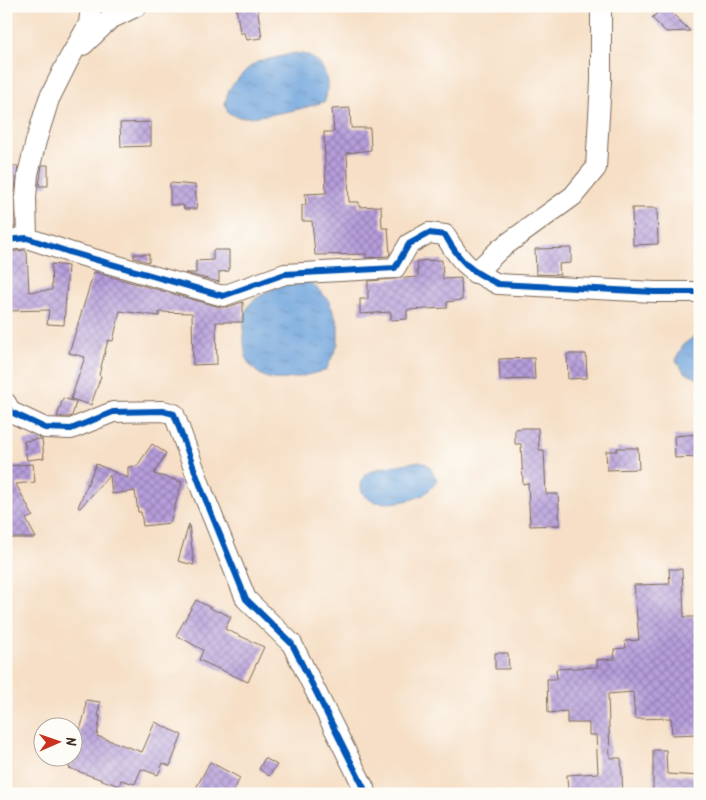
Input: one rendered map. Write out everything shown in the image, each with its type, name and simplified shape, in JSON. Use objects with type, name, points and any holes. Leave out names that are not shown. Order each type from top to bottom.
[{"type":"street","points":[[27,238],[28,182],[34,150],[50,99],[68,61],[89,24],[91,6]]},
{"type":"street","points":[[68,61],[110,19],[137,6]]},
{"type":"street","points":[[475,273],[500,249],[573,196],[596,168],[601,81],[601,6]]},
{"type":"street","points":[[6,240],[27,238],[223,296],[285,274],[394,268],[409,244],[428,233],[445,234],[458,257],[475,273],[498,284],[655,292],[700,292]]},
{"type":"street","points":[[6,403],[11,412],[45,428],[71,429],[113,412],[164,411],[174,414],[203,493],[246,599],[292,644],[368,794]]},
{"type":"water","points":[[295,53],[312,58],[323,68],[327,83],[325,101],[295,110],[258,116],[239,117],[228,113],[225,103],[229,89],[246,70],[257,62]]},
{"type":"water","points":[[307,279],[328,299],[338,324],[338,344],[326,370],[286,379],[266,377],[253,368],[246,358],[244,344],[245,313],[251,303],[265,293],[292,282]]},
{"type":"water","points":[[700,332],[700,380],[684,372],[676,360],[683,345]]},
{"type":"water","points":[[420,461],[428,465],[437,479],[430,489],[421,496],[405,501],[385,503],[368,499],[363,493],[361,484],[365,474],[381,468]]},
{"type":"building","points":[[236,6],[257,6],[262,38],[247,40],[245,33],[240,33]]},
{"type":"building","points":[[664,6],[690,31],[666,32],[652,18]]},
{"type":"building","points":[[350,108],[351,128],[370,128],[371,150],[347,153],[349,202],[359,202],[359,207],[381,206],[382,228],[388,228],[390,254],[388,256],[366,258],[366,254],[315,255],[312,221],[302,221],[302,205],[306,205],[305,194],[326,193],[324,132],[334,132],[332,109]]},
{"type":"building","points":[[151,122],[151,146],[121,147],[120,123]]},
{"type":"building","points":[[42,165],[48,165],[48,186],[39,186]]},
{"type":"building","points":[[6,166],[18,166],[14,197],[15,227],[6,228]]},
{"type":"building","points":[[170,183],[195,185],[197,209],[184,209],[183,205],[170,205]]},
{"type":"building","points":[[632,208],[657,208],[658,244],[633,245]]},
{"type":"building","points":[[571,248],[571,263],[559,264],[560,275],[536,274],[535,249]]},
{"type":"building","points":[[25,250],[27,253],[29,292],[52,290],[51,264],[68,266],[64,325],[47,324],[49,310],[6,311],[6,252]]},
{"type":"building","points":[[213,250],[229,250],[229,271],[219,272],[219,282],[185,273],[196,273],[196,261],[213,260]]},
{"type":"building","points":[[134,254],[149,254],[149,262],[134,258]]},
{"type":"building","points":[[442,260],[443,279],[461,278],[462,300],[447,302],[447,308],[407,310],[407,319],[391,320],[391,312],[360,314],[360,299],[368,299],[368,281],[418,277],[417,261]]},
{"type":"building","points":[[94,272],[220,307],[243,302],[243,322],[216,322],[217,364],[193,365],[192,313],[159,312],[159,316],[120,311],[113,341],[108,340],[99,375],[101,376],[91,405],[71,399],[85,357],[69,353]]},
{"type":"building","points":[[567,354],[586,354],[587,378],[568,379]]},
{"type":"building","points":[[534,358],[535,379],[500,380],[499,359]]},
{"type":"building","points":[[63,398],[76,402],[72,416],[57,417]]},
{"type":"building","points":[[538,428],[539,450],[544,450],[546,494],[558,494],[560,525],[530,526],[528,483],[523,484],[521,444],[515,444],[515,429]]},
{"type":"building","points":[[700,434],[700,457],[675,458],[674,436]]},
{"type":"building","points":[[42,439],[44,458],[27,460],[24,441]]},
{"type":"building","points":[[152,444],[166,453],[154,474],[182,482],[170,523],[143,526],[141,512],[138,512],[135,491],[112,494],[110,475],[80,508],[78,507],[96,464],[128,478],[128,467],[137,466]]},
{"type":"building","points":[[617,448],[638,448],[639,469],[607,470],[606,451],[617,451]]},
{"type":"building","points":[[33,464],[35,482],[16,484],[33,516],[26,519],[36,538],[6,538],[6,466]]},
{"type":"building","points":[[189,524],[194,565],[178,561]]},
{"type":"building","points":[[669,569],[682,569],[684,617],[700,617],[700,734],[672,735],[671,718],[635,719],[633,692],[608,694],[610,758],[621,758],[623,794],[568,794],[567,775],[598,773],[596,735],[589,735],[589,723],[567,723],[567,711],[548,713],[547,679],[557,679],[556,669],[597,667],[597,660],[615,659],[614,649],[626,648],[625,641],[639,640],[634,585],[670,584]]},
{"type":"building","points":[[196,600],[231,617],[225,629],[264,647],[248,682],[199,660],[203,650],[176,635]]},
{"type":"building","points":[[495,653],[508,653],[509,669],[495,669]]},
{"type":"building","points":[[86,700],[100,702],[97,736],[142,752],[155,722],[182,735],[170,766],[163,763],[158,775],[141,769],[135,784],[121,780],[119,786],[69,768],[82,768],[82,723]]},
{"type":"building","points":[[653,750],[666,750],[667,774],[700,776],[700,794],[653,794]]},
{"type":"building","points":[[265,758],[277,765],[269,776],[259,769]]},
{"type":"building","points":[[210,762],[240,778],[232,794],[207,794],[196,788]]},
{"type":"cycle path","points":[[6,240],[27,238],[69,252],[223,296],[285,274],[395,268],[409,244],[429,233],[445,235],[467,265],[498,284],[655,292],[700,292]]},
{"type":"cycle path","points":[[6,403],[11,412],[45,428],[71,429],[113,412],[163,411],[174,414],[203,493],[246,599],[292,644],[367,794]]}]
